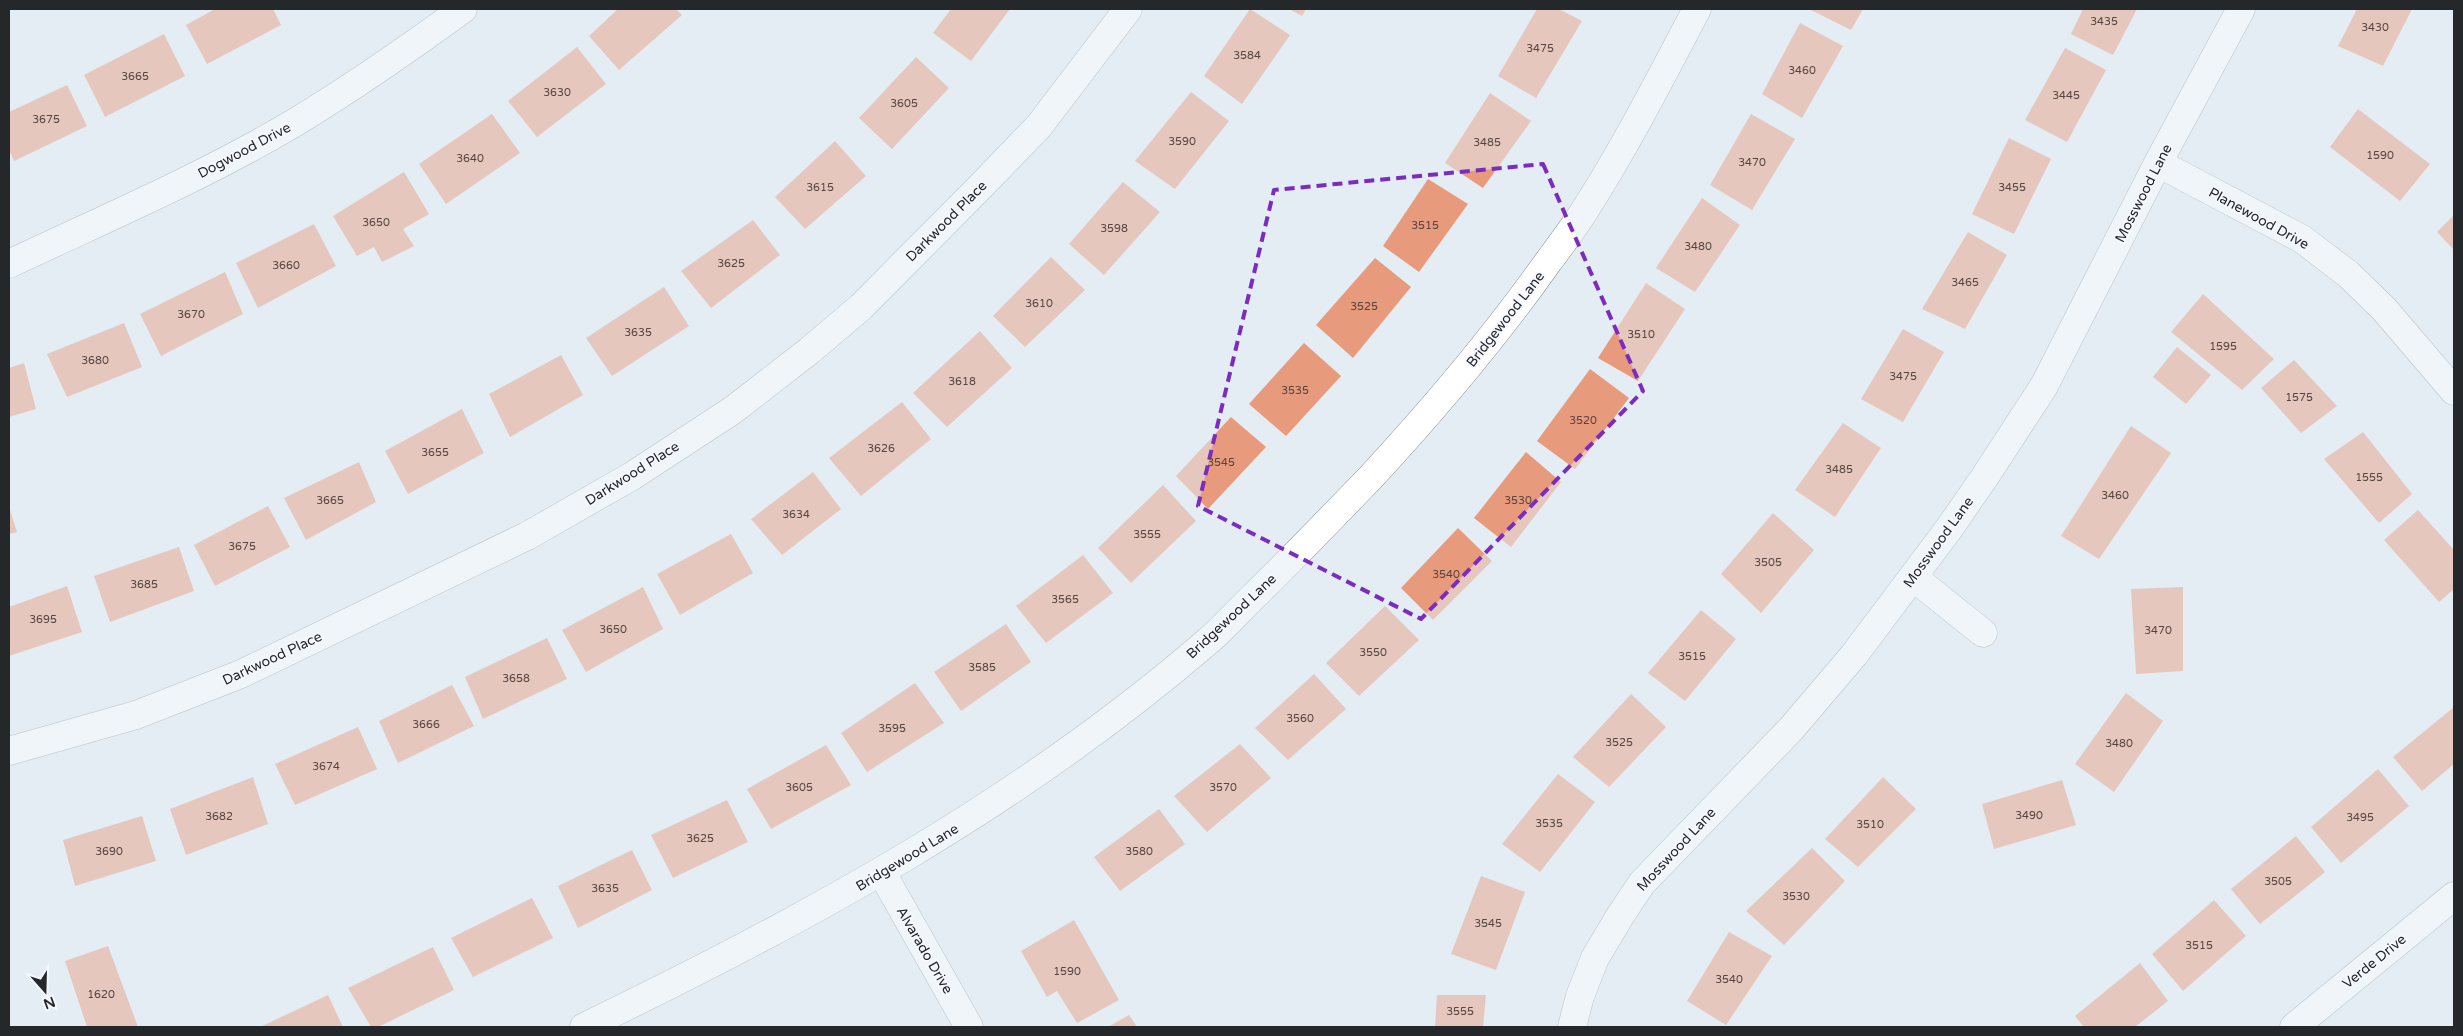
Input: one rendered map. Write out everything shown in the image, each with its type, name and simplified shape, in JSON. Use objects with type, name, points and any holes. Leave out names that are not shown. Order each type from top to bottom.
[{"type":"street","name":"Dogwood Drive","points":[[9,264],[187,180],[293,124],[383,67],[463,9]]},
{"type":"street","name":"Darkwood Place","points":[[9,751],[136,715],[241,674],[527,536],[632,476],[733,410],[862,307],[1039,126],[1128,9]]},
{"type":"street","name":"Bridgewood Lane","points":[[584,1027],[693,975],[882,873],[979,814],[1084,741],[1209,640],[1307,544],[1391,455],[1458,380],[1522,299],[1587,207],[1697,9]]},
{"type":"street","name":"Mosswood Lane","points":[[1572,1027],[1580,996],[1596,958],[1620,916],[1642,883],[1791,729],[1854,655],[1984,478],[2044,386],[2158,163],[2242,9]]},
{"type":"street","name":"Planewood Drive","points":[[2158,163],[2302,239],[2348,274],[2384,308],[2454,391]]},
{"type":"street","points":[[1913,577],[1983,633]]},
{"type":"street","name":"Alvarado Drive","points":[[882,873],[969,1027]]},
{"type":"street","name":"Verde Drive","points":[[2294,1027],[2454,896]]},
{"type":"highlighted area","points":[[1543,164],[1643,391],[1421,619],[1198,506],[1274,190]]},
{"type":"building","points":[[215,9],[273,9],[281,25],[207,64],[186,25]]},
{"type":"building","points":[[618,9],[676,9],[682,15],[619,70],[589,36]]},
{"type":"building","points":[[951,9],[1010,9],[971,61],[933,33]]},
{"type":"building","points":[[1250,9],[1290,35],[1242,104],[1204,76]]},
{"type":"building","points":[[1289,9],[1306,9],[1302,16]]},
{"type":"building","points":[[1537,9],[1559,9],[1582,21],[1536,98],[1498,76]]},
{"type":"building","points":[[1809,9],[1863,9],[1851,30]]},
{"type":"building","points":[[2083,9],[2137,9],[2113,55],[2071,34]]},
{"type":"building","points":[[2357,9],[2412,9],[2383,66],[2338,46]]},
{"type":"building","points":[[1800,23],[1843,46],[1802,118],[1762,94]]},
{"type":"building","points":[[164,34],[185,76],[105,117],[84,75]]},
{"type":"building","points":[[577,47],[606,84],[537,137],[508,101]]},
{"type":"building","points":[[2065,48],[2106,70],[2067,142],[2025,120]]},
{"type":"building","points":[[916,57],[949,88],[892,149],[859,118]]},
{"type":"building","points":[[67,85],[87,126],[14,161],[9,150],[9,112]]},
{"type":"building","points":[[1191,92],[1229,121],[1175,189],[1135,161]]},
{"type":"building","points":[[1490,93],[1531,121],[1483,188],[1445,163]]},
{"type":"building","points":[[2358,109],[2430,164],[2400,201],[2330,147]]},
{"type":"building","points":[[492,114],[520,153],[446,204],[419,164]]},
{"type":"building","points":[[1751,114],[1795,139],[1752,210],[1710,185]]},
{"type":"building","points":[[2009,138],[2051,159],[2014,234],[1972,214]]},
{"type":"building","points":[[835,141],[866,176],[805,229],[775,197]]},
{"type":"building","points":[[404,172],[429,214],[403,229],[414,246],[382,262],[374,247],[357,256],[333,216]]},
{"type":"building","points":[[1428,179],[1468,204],[1419,272],[1383,246]]},
{"type":"building","points":[[1123,182],[1160,212],[1104,275],[1069,244]]},
{"type":"building","points":[[1702,198],[1740,225],[1695,292],[1656,268]]},
{"type":"building","points":[[2454,215],[2454,250],[2437,232]]},
{"type":"building","points":[[753,220],[780,255],[711,308],[681,271]]},
{"type":"building","points":[[314,224],[336,266],[258,308],[236,263]]},
{"type":"building","points":[[1968,232],[2007,255],[1965,329],[1922,309]]},
{"type":"building","points":[[1051,257],[1085,290],[1025,347],[993,316]]},
{"type":"building","points":[[1375,258],[1411,287],[1353,358],[1316,325]]},
{"type":"building","points":[[225,272],[243,314],[161,356],[140,314]]},
{"type":"building","points":[[1646,283],[1685,309],[1638,381],[1598,358]]},
{"type":"building","points":[[664,287],[689,326],[612,376],[586,338]]},
{"type":"building","points":[[2203,294],[2274,359],[2242,390],[2171,332]]},
{"type":"building","points":[[124,323],[142,367],[67,397],[47,354]]},
{"type":"building","points":[[1903,329],[1944,352],[1903,422],[1861,399]]},
{"type":"building","points":[[980,331],[1012,368],[947,427],[913,393]]},
{"type":"building","points":[[1304,343],[1341,376],[1286,436],[1249,404]]},
{"type":"building","points":[[2177,347],[2211,375],[2186,404],[2153,377]]},
{"type":"building","points":[[561,355],[583,395],[510,437],[489,394]]},
{"type":"building","points":[[2294,360],[2337,406],[2301,433],[2261,388]]},
{"type":"building","points":[[24,363],[36,409],[9,417],[9,368]]},
{"type":"building","points":[[1590,369],[1629,398],[1575,469],[1537,441]]},
{"type":"building","points":[[902,402],[931,439],[861,496],[829,458]]},
{"type":"building","points":[[462,409],[484,453],[408,494],[385,451]]},
{"type":"building","points":[[1231,417],[1266,447],[1208,509],[1176,476]]},
{"type":"building","points":[[1843,423],[1881,448],[1835,517],[1795,490]]},
{"type":"building","points":[[2131,426],[2171,453],[2099,559],[2061,536]]},
{"type":"building","points":[[2363,432],[2412,494],[2379,523],[2324,459]]},
{"type":"building","points":[[1526,452],[1561,482],[1511,547],[1474,518]]},
{"type":"building","points":[[359,462],[376,502],[306,540],[284,498]]},
{"type":"building","points":[[813,472],[841,509],[782,555],[751,519]]},
{"type":"building","points":[[1163,485],[1196,521],[1131,583],[1098,548]]},
{"type":"building","points":[[268,506],[290,547],[215,586],[194,545]]},
{"type":"building","points":[[9,507],[17,532],[9,534]]},
{"type":"building","points":[[2418,510],[2454,550],[2454,589],[2439,602],[2384,540]]},
{"type":"building","points":[[1773,513],[1814,550],[1761,613],[1721,574]]},
{"type":"building","points":[[1458,528],[1492,561],[1433,620],[1401,588]]},
{"type":"building","points":[[731,534],[753,573],[680,615],[657,574]]},
{"type":"building","points":[[179,547],[194,591],[110,622],[94,576]]},
{"type":"building","points":[[1083,555],[1113,593],[1046,643],[1016,606]]},
{"type":"building","points":[[67,586],[82,632],[9,656],[9,607]]},
{"type":"building","points":[[643,587],[663,629],[586,672],[562,630]]},
{"type":"building","points":[[2183,587],[2183,671],[2136,674],[2131,589]]},
{"type":"building","points":[[1385,606],[1419,640],[1359,696],[1326,663]]},
{"type":"building","points":[[1701,610],[1736,639],[1685,701],[1648,673]]},
{"type":"building","points":[[1006,624],[1031,662],[961,711],[934,672]]},
{"type":"building","points":[[547,638],[567,679],[483,719],[465,677]]},
{"type":"building","points":[[1314,674],[1346,709],[1288,760],[1255,728]]},
{"type":"building","points":[[915,683],[944,723],[867,772],[841,733]]},
{"type":"building","points":[[452,685],[474,726],[398,763],[379,721]]},
{"type":"building","points":[[2126,693],[2163,721],[2114,792],[2075,764]]},
{"type":"building","points":[[1631,694],[1666,727],[1609,787],[1573,757]]},
{"type":"building","points":[[2454,707],[2454,764],[2422,791],[2393,757]]},
{"type":"building","points":[[358,727],[377,769],[295,805],[275,764]]},
{"type":"building","points":[[1240,744],[1271,778],[1207,832],[1174,796]]},
{"type":"building","points":[[826,745],[851,785],[771,829],[747,789]]},
{"type":"building","points":[[2378,769],[2409,806],[2341,863],[2311,827]]},
{"type":"building","points":[[1558,774],[1595,802],[1540,872],[1502,844]]},
{"type":"building","points":[[253,777],[268,824],[186,855],[170,809]]},
{"type":"building","points":[[1883,777],[1916,809],[1858,867],[1825,839]]},
{"type":"building","points":[[2062,780],[2076,825],[1994,849],[1982,804]]},
{"type":"building","points":[[727,800],[748,842],[673,878],[651,835]]},
{"type":"building","points":[[1159,809],[1185,844],[1120,891],[1094,857]]},
{"type":"building","points":[[142,816],[156,861],[75,886],[63,840]]},
{"type":"building","points":[[2296,836],[2325,872],[2260,924],[2231,889]]},
{"type":"building","points":[[1812,848],[1845,881],[1784,945],[1746,911]]},
{"type":"building","points":[[632,850],[652,890],[578,928],[558,886]]},
{"type":"building","points":[[1481,876],[1525,892],[1496,970],[1451,954]]},
{"type":"building","points":[[532,898],[553,938],[473,977],[451,938]]},
{"type":"building","points":[[2214,900],[2246,936],[2183,991],[2152,954]]},
{"type":"building","points":[[1074,920],[1119,1000],[1077,1023],[1057,991],[1047,997],[1021,951]]},
{"type":"building","points":[[1729,932],[1772,956],[1726,1025],[1687,1001]]},
{"type":"building","points":[[108,946],[138,1027],[87,1027],[65,961]]},
{"type":"building","points":[[433,947],[454,990],[378,1027],[371,1027],[348,988]]},
{"type":"building","points":[[2140,963],[2168,1001],[2135,1027],[2084,1027],[2075,1016]]},
{"type":"building","points":[[328,995],[343,1027],[260,1027]]},
{"type":"building","points":[[1437,995],[1486,995],[1483,1027],[1435,1027]]},
{"type":"building","points":[[1129,1015],[1137,1027],[1108,1027]]}]
